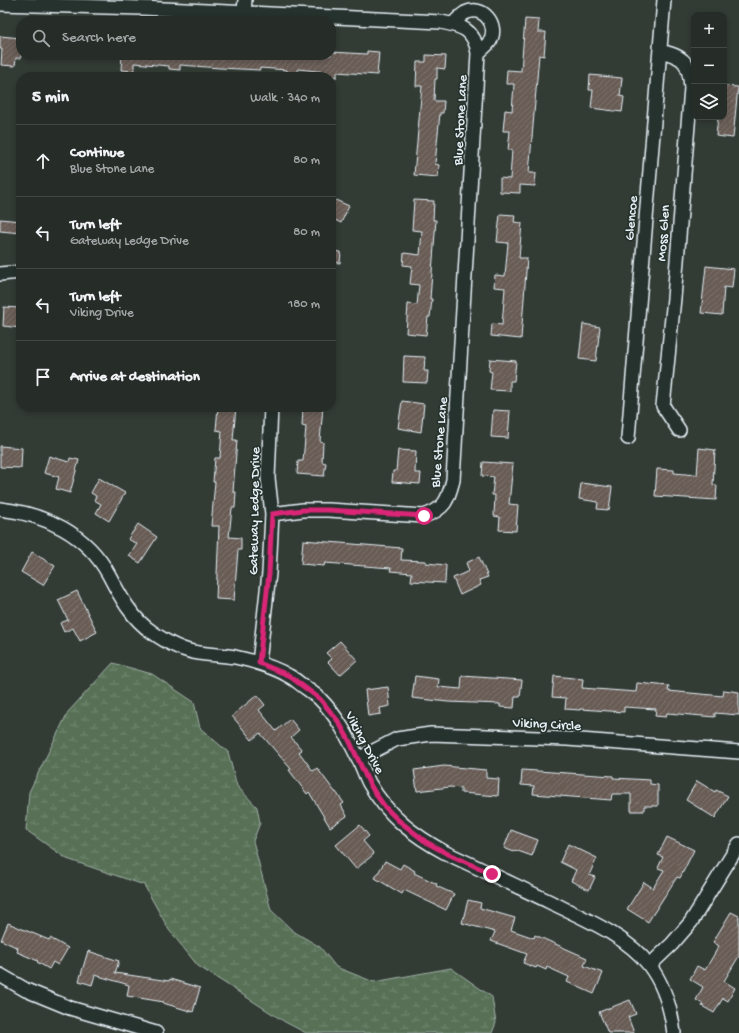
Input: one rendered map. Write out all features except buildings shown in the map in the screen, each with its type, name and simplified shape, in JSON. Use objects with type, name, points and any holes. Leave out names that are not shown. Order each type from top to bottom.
[{"type":"street","points":[[244,13],[245,0]]},
{"type":"street","name":"Glencoe","points":[[628,438],[664,0]]},
{"type":"street","name":"Blue Stone Lane","points":[[0,4],[142,8],[312,16]]},
{"type":"street","points":[[453,24],[462,15],[471,11],[480,12],[487,16],[492,23],[492,33],[489,42],[478,53]]},
{"type":"street","name":"Blue Stone Lane","points":[[272,514],[303,510],[321,510],[424,516],[441,508],[448,499],[453,480],[478,53],[477,44],[469,32],[463,27],[453,24],[425,21],[336,17]]},
{"type":"street","name":"Moss Glen","points":[[660,51],[674,54],[686,63],[690,73],[674,298],[663,406],[679,430]]},
{"type":"street","points":[[0,274],[16,272]]},
{"type":"street","name":"Gateway Ledge Drive","points":[[259,663],[269,573],[272,514],[268,478],[271,412]]},
{"type":"street","name":"Viking Drive","points":[[0,509],[19,511],[45,519],[70,532],[90,549],[100,560],[120,595],[136,618],[150,631],[166,641],[197,653],[234,657],[259,663],[288,675],[320,699],[338,721],[368,781],[385,807],[398,820],[416,835],[446,853],[616,936],[650,965],[664,991],[670,1009],[674,1033]]},
{"type":"street","name":"Viking Circle","points":[[358,759],[398,739],[431,734],[568,739],[739,752]]},
{"type":"street","points":[[650,965],[672,944],[691,922],[739,844]]},
{"type":"street","points":[[0,975],[26,990],[70,1008],[156,1033]]},
{"type":"green space","points":[[113,663],[152,674],[194,702],[200,728],[228,752],[237,786],[257,807],[260,823],[253,841],[271,910],[293,931],[320,947],[336,967],[374,982],[451,968],[492,997],[496,1023],[492,1033],[306,1033],[285,1022],[198,966],[169,930],[144,885],[67,859],[26,830],[29,792],[68,712]]},
{"type":"route","points":[[424,516],[328,510],[303,510],[272,514],[269,573],[259,663],[288,675],[320,699],[338,721],[375,793],[385,807],[407,829],[446,853],[492,874]]}]
